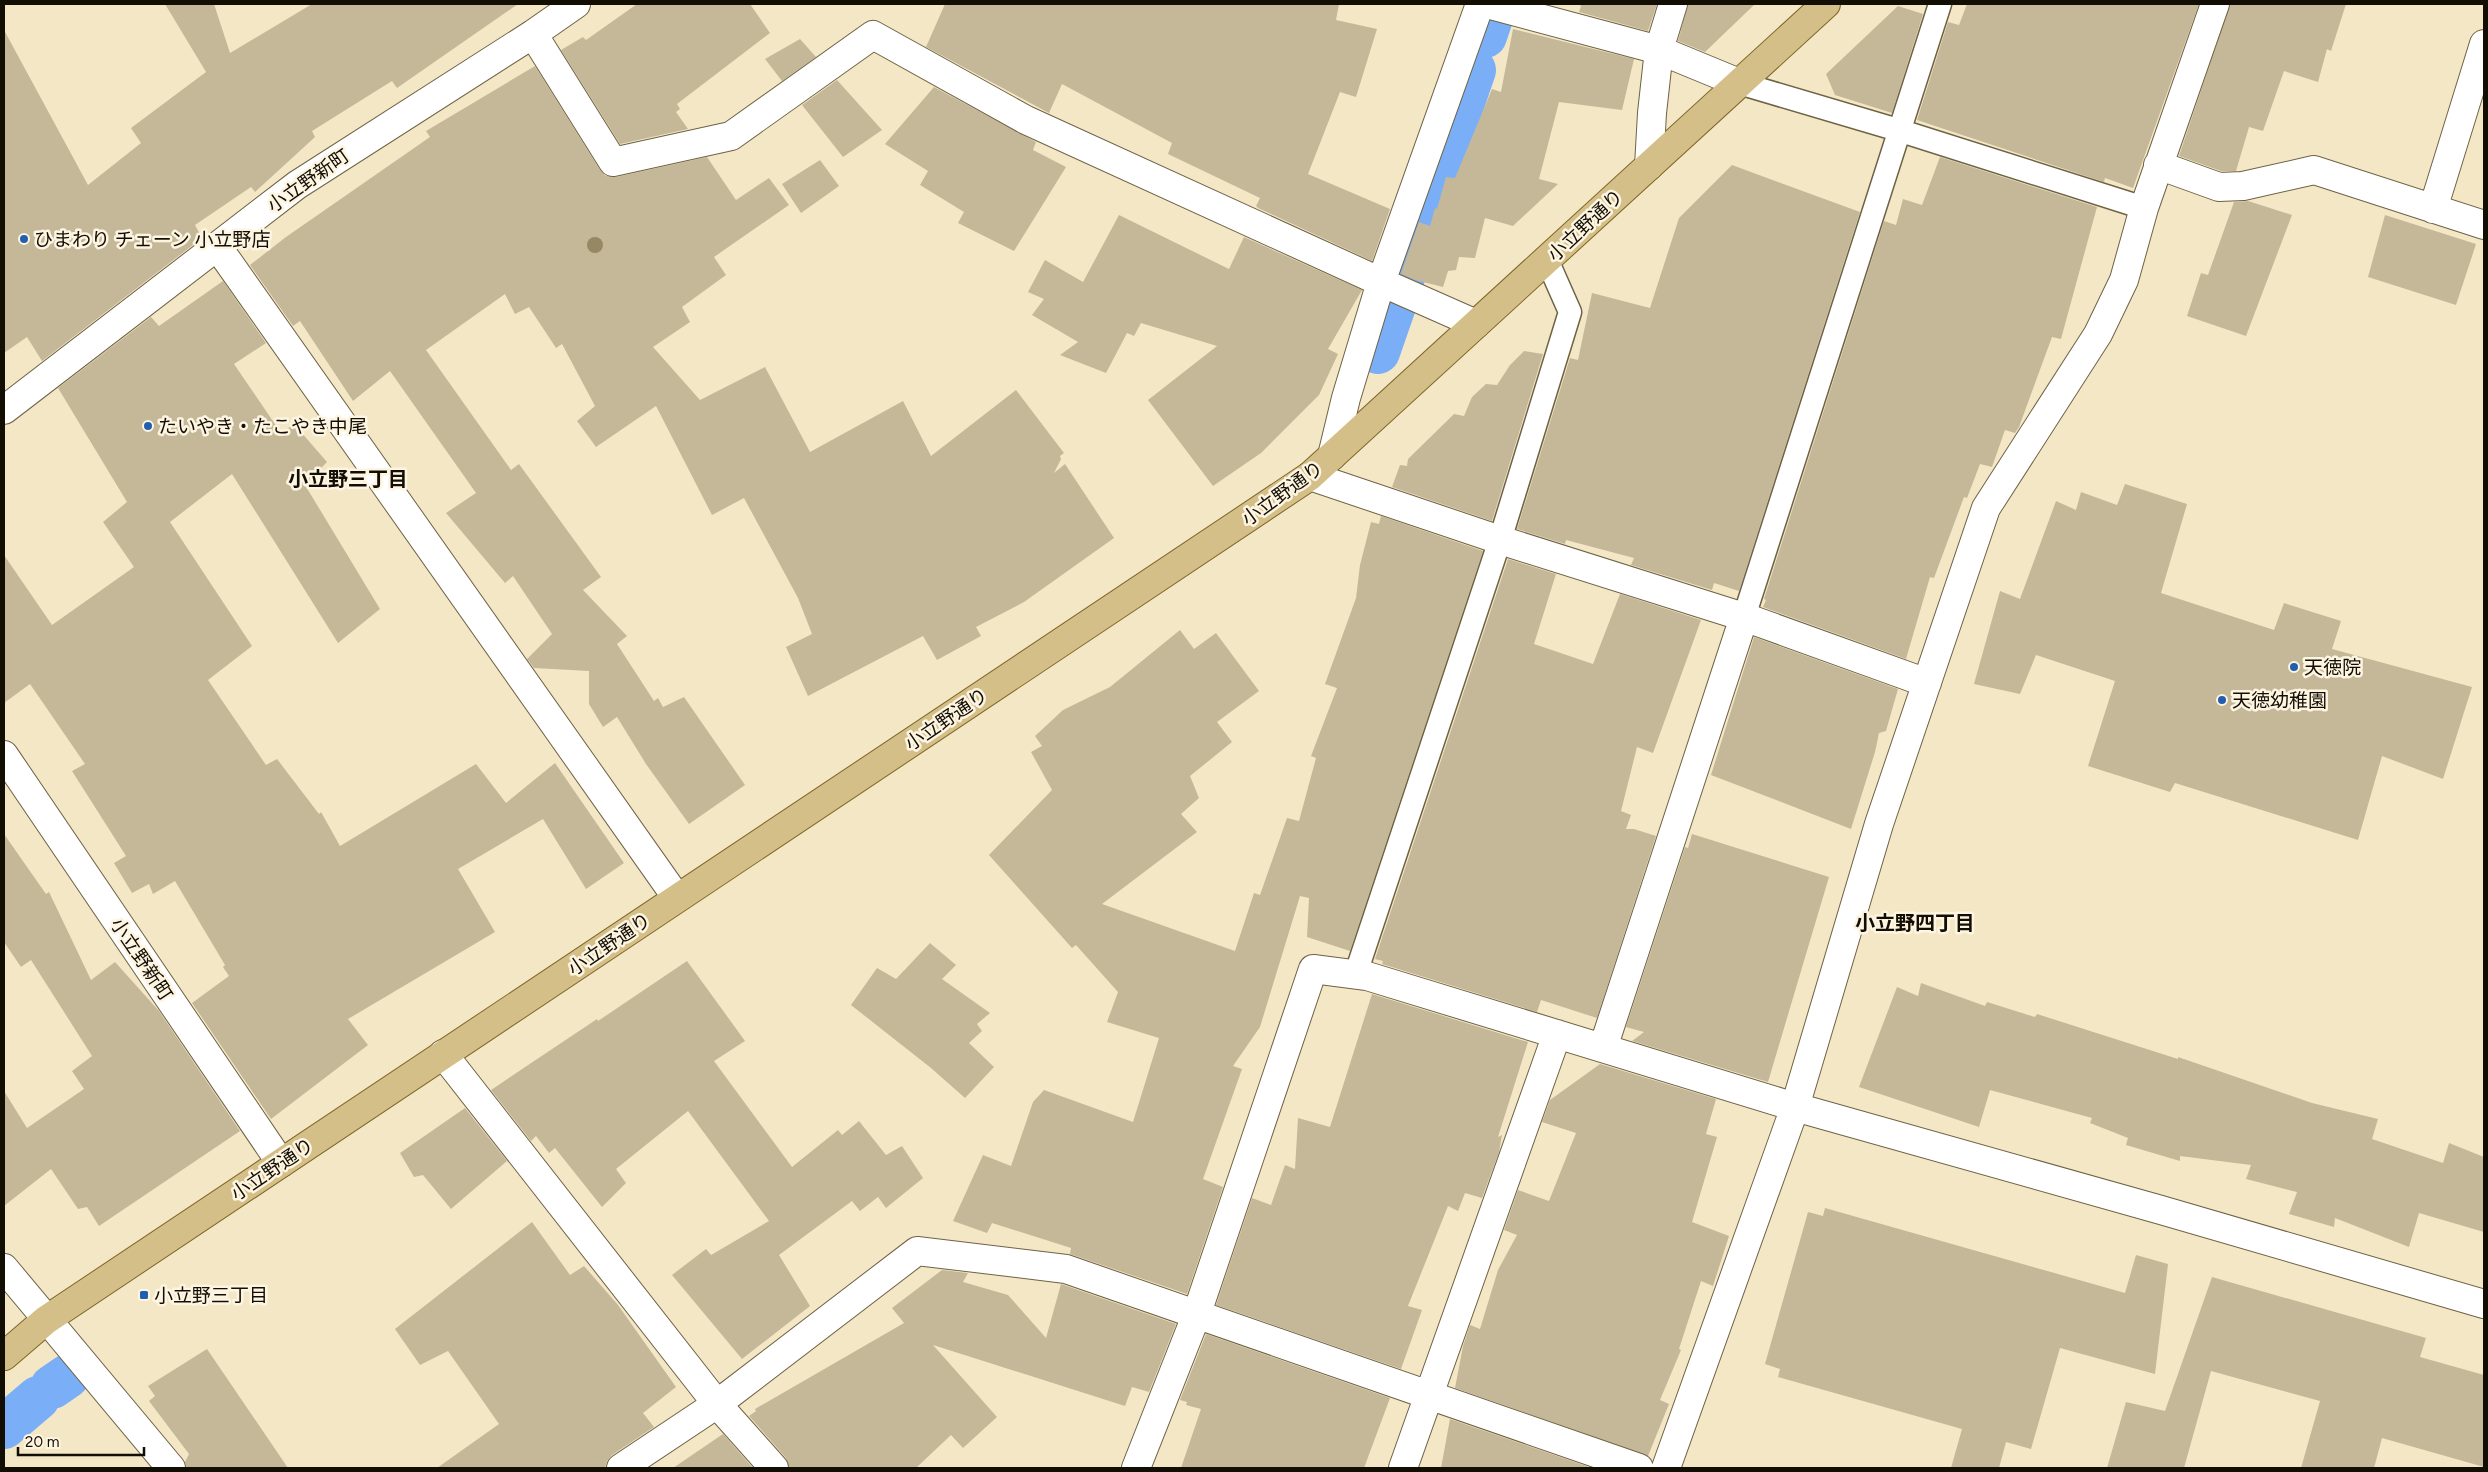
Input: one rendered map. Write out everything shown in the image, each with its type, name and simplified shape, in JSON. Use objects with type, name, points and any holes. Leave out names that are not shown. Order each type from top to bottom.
[{"type":"main road","name":"小立野通り","points":[[4,1356],[46,1320],[1310,476],[1826,4]]},
{"type":"street","name":"小立野新町","points":[[4,410],[297,185],[533,34],[576,4]]},
{"type":"street","points":[[1332,456],[1346,398],[1381,282],[1480,4]]},
{"type":"street","points":[[1486,4],[1659,50],[1739,83]]},
{"type":"street","points":[[1649,166],[1652,113],[1659,50],[1674,4]]},
{"type":"street","points":[[1666,1468],[1795,1107],[1879,824],[1986,508],[2098,334],[2124,280],[2158,165],[2215,4]]},
{"type":"street","points":[[533,34],[613,162],[731,136],[873,35],[1026,120],[1476,324]]},
{"type":"street","points":[[2433,209],[2484,44]]},
{"type":"street","points":[[2158,165],[2219,187],[2243,186],[2314,170],[2484,225]]},
{"type":"street","points":[[217,246],[677,898]]},
{"type":"street","points":[[1310,476],[1500,540],[1744,617],[1927,683]]},
{"type":"street","points":[[1604,1048],[1744,617]]},
{"type":"street","name":"小立野新町","points":[[4,755],[281,1163]]},
{"type":"street","points":[[1136,1468],[1196,1316],[1313,969],[1356,973],[1795,1107],[2162,1210],[2484,1304]]},
{"type":"street","points":[[1403,1468],[1557,1034]]},
{"type":"street","points":[[443,1054],[717,1404],[774,1468]]},
{"type":"street","points":[[621,1468],[717,1404],[917,1251],[1066,1269],[1196,1316],[1639,1468]]},
{"type":"street","points":[[4,1268],[171,1468]]},
{"type":"lane","points":[[1744,617],[1898,130],[1940,4]]},
{"type":"lane","points":[[1739,83],[1898,130],[2144,208]]},
{"type":"lane","points":[[1356,973],[1500,540],[1570,312],[1547,260]]},
{"type":"building","points":[[165,4],[214,4],[230,53],[312,4],[518,4],[397,88],[392,81],[312,131],[315,137],[255,192],[251,187],[195,225],[202,238],[42,361],[27,337],[4,353],[4,30],[88,185],[141,143],[131,128],[206,72]]},
{"type":"building","points":[[637,4],[750,4],[770,33],[677,104],[680,109],[676,112],[688,129],[620,144],[561,50],[583,37],[586,40]]},
{"type":"building","points":[[945,4],[1339,4],[1336,20],[1377,29],[1356,97],[1340,92],[1308,174],[1390,209],[1372,261],[1258,208],[1256,206],[1260,198],[1168,154],[1172,143],[1062,84],[1049,113],[926,47]]},
{"type":"building","points":[[1579,4],[1657,4],[1648,31],[1579,12],[1581,6]]},
{"type":"building","points":[[1688,4],[1755,4],[1705,52],[1678,41]]},
{"type":"building","points":[[1967,4],[2199,4],[2133,188],[2105,178],[2104,182],[1917,120],[1948,22],[1959,25]]},
{"type":"building","points":[[2230,4],[2346,4],[2331,51],[2327,49],[2318,82],[2284,71],[2263,131],[2249,127],[2236,171],[2221,171],[2179,156]]},
{"type":"building","points":[[1898,6],[1923,14],[1892,113],[1835,95],[1826,74]]},
{"type":"building","points":[[1513,29],[1634,59],[1622,110],[1559,102],[1539,179],[1558,184],[1513,226],[1485,218],[1475,258],[1459,257],[1456,270],[1448,271],[1443,287],[1415,280],[1401,274],[1419,222],[1430,226],[1446,177],[1455,178],[1492,89],[1501,92]]},
{"type":"building","points":[[800,39],[816,57],[782,81],[765,59]]},
{"type":"building","points":[[535,66],[600,170],[606,176],[616,177],[707,157],[736,200],[769,178],[789,205],[714,257],[726,275],[682,307],[690,322],[653,347],[700,400],[765,367],[810,452],[903,401],[931,456],[1016,390],[1064,453],[1060,456],[1061,459],[1054,473],[1065,464],[1114,538],[1024,602],[976,627],[981,636],[937,660],[923,636],[808,696],[786,647],[812,634],[798,598],[744,498],[712,515],[656,406],[596,447],[577,421],[595,406],[562,344],[556,348],[529,307],[515,314],[505,294],[426,350],[511,470],[519,464],[601,577],[583,590],[627,636],[617,644],[654,701],[658,698],[663,707],[684,697],[745,785],[689,824],[646,764],[617,717],[603,727],[589,704],[589,671],[534,668],[527,659],[552,634],[513,576],[505,583],[446,513],[476,493],[390,371],[353,401],[300,321],[293,326],[250,265],[286,237],[430,137],[426,131]]},
{"type":"building","points":[[837,80],[882,130],[843,157],[802,105]]},
{"type":"building","points":[[934,87],[1036,142],[1033,150],[1066,167],[1014,251],[958,223],[964,212],[920,185],[928,171],[885,144]]},
{"type":"building","points":[[1940,157],[2097,207],[2061,339],[2052,337],[2019,427],[2015,433],[2005,430],[1992,467],[1980,464],[1967,498],[1964,497],[1934,578],[1930,577],[1906,659],[1763,607],[1884,221],[1896,225],[1903,199],[1922,205]]},
{"type":"building","points":[[820,160],[839,186],[801,213],[782,184]]},
{"type":"building","points":[[1732,165],[1860,212],[1739,591],[1714,583],[1712,590],[1631,565],[1634,558],[1566,540],[1565,544],[1517,529],[1570,358],[1578,360],[1592,293],[1650,308],[1679,218]]},
{"type":"building","points":[[2248,201],[2292,215],[2246,336],[2187,316],[2201,273],[2208,275],[2234,202]]},
{"type":"building","points":[[1119,215],[1229,269],[1244,237],[1362,290],[1328,349],[1338,354],[1319,395],[1261,453],[1213,486],[1148,400],[1217,346],[1141,323],[1134,336],[1127,333],[1106,373],[1060,355],[1078,342],[1032,315],[1044,299],[1028,292],[1045,260],[1083,282]]},
{"type":"building","points":[[2385,215],[2476,244],[2456,305],[2368,277]]},
{"type":"building","points":[[223,281],[266,343],[234,364],[281,433],[294,424],[327,462],[305,485],[380,609],[338,643],[232,474],[170,522],[252,646],[208,680],[266,765],[277,759],[319,814],[321,812],[340,846],[476,764],[506,803],[555,763],[624,863],[586,889],[543,819],[458,869],[495,932],[348,1019],[368,1045],[271,1119],[192,1003],[229,976],[223,967],[225,965],[175,881],[153,894],[149,884],[132,893],[114,863],[126,856],[72,771],[85,764],[30,684],[4,703],[4,555],[52,625],[134,567],[103,522],[127,502],[58,388],[151,317],[159,326]]},
{"type":"building","points":[[1524,351],[1543,354],[1492,521],[1392,487],[1400,465],[1407,466],[1408,459],[1454,414],[1464,416],[1472,397],[1486,384],[1497,385],[1510,365]]},
{"type":"building","points":[[2125,484],[2187,504],[2161,593],[2274,630],[2284,603],[2341,621],[2332,649],[2472,687],[2443,779],[2382,756],[2358,840],[2175,783],[2170,792],[2088,766],[2115,681],[2036,655],[2020,694],[1974,684],[2000,591],[2020,599],[2056,501],[2076,510],[2081,492],[2117,505]]},
{"type":"building","points":[[1381,516],[1483,551],[1350,951],[1307,937],[1309,898],[1300,896],[1260,1027],[1233,1066],[1242,1069],[1203,1179],[1223,1187],[1187,1294],[1070,1254],[1071,1248],[992,1223],[987,1233],[953,1221],[983,1155],[1011,1166],[1033,1102],[1044,1090],[1133,1122],[1159,1038],[1107,1022],[1118,992],[1076,945],[1072,948],[989,855],[1052,790],[1031,752],[1042,746],[1035,736],[1063,710],[1110,687],[1180,630],[1194,649],[1216,633],[1259,691],[1217,722],[1232,742],[1190,776],[1199,798],[1181,814],[1197,832],[1102,904],[1235,951],[1254,893],[1260,895],[1287,818],[1299,821],[1316,758],[1311,756],[1337,688],[1325,684],[1356,598],[1360,565],[1371,522],[1379,524]]},
{"type":"building","points":[[1508,559],[1556,574],[1534,644],[1593,664],[1620,594],[1701,620],[1653,753],[1637,747],[1621,811],[1631,815],[1626,829],[1634,829],[1656,836],[1597,1018],[1541,1000],[1537,1012],[1382,964],[1383,961],[1375,959]]},
{"type":"building","points":[[1754,637],[1898,689],[1886,731],[1879,733],[1851,829],[1711,775]]},
{"type":"building","points":[[4,834],[46,894],[49,892],[91,980],[115,962],[159,1011],[240,1131],[99,1226],[87,1207],[78,1209],[51,1169],[4,1206],[4,1091],[27,1128],[84,1089],[72,1071],[92,1056],[31,960],[21,967],[4,942]]},
{"type":"building","points":[[1692,834],[1829,877],[1768,1082],[1632,1041],[1644,1032],[1626,1027],[1685,847],[1688,848]]},
{"type":"building","points":[[930,943],[956,965],[942,979],[990,1013],[977,1024],[982,1031],[969,1043],[994,1067],[965,1098],[931,1068],[851,1005],[877,968],[896,979]]},
{"type":"building","points":[[687,961],[745,1041],[714,1061],[792,1167],[838,1130],[842,1135],[859,1121],[886,1155],[902,1146],[923,1178],[886,1208],[878,1197],[860,1211],[852,1201],[779,1255],[810,1306],[742,1359],[672,1275],[706,1249],[711,1255],[769,1221],[688,1111],[616,1169],[626,1183],[602,1207],[555,1148],[549,1153],[536,1136],[531,1141],[491,1090]]},
{"type":"building","points":[[1921,983],[1985,1006],[1987,1002],[2035,1017],[2037,1014],[2178,1059],[2178,1057],[2312,1103],[2378,1119],[2372,1139],[2443,1163],[2449,1143],[2484,1157],[2484,1232],[2419,1213],[2409,1247],[2335,1218],[2334,1227],[2289,1214],[2297,1192],[2246,1179],[2251,1165],[2180,1156],[2180,1161],[2126,1145],[2128,1138],[2090,1123],[2092,1118],[1990,1090],[1979,1127],[1859,1087],[1897,987],[1918,996]]},
{"type":"building","points":[[1372,994],[1528,1042],[1498,1137],[1502,1135],[1499,1152],[1482,1198],[1465,1193],[1458,1211],[1448,1206],[1408,1306],[1422,1310],[1401,1369],[1216,1305],[1252,1198],[1271,1205],[1285,1165],[1295,1169],[1298,1118],[1330,1127]]},
{"type":"building","points":[[1600,1064],[1716,1099],[1706,1134],[1717,1137],[1692,1222],[1729,1236],[1713,1286],[1701,1281],[1679,1349],[1681,1350],[1660,1400],[1669,1404],[1648,1456],[1455,1388],[1463,1346],[1470,1325],[1480,1329],[1498,1270],[1517,1235],[1504,1230],[1518,1190],[1549,1201],[1576,1133],[1542,1122],[1550,1100]]},
{"type":"building","points":[[465,1108],[507,1161],[451,1209],[423,1175],[414,1177],[400,1153]]},
{"type":"building","points":[[1825,1208],[2125,1293],[2136,1255],[2168,1264],[2155,1374],[2060,1348],[2031,1449],[2006,1442],[1999,1468],[1951,1468],[1962,1429],[1778,1377],[1780,1369],[1765,1364],[1808,1212],[1823,1216]]},
{"type":"building","points":[[532,1222],[570,1275],[584,1266],[618,1305],[676,1387],[643,1413],[654,1427],[612,1455],[607,1461],[605,1468],[437,1468],[499,1424],[448,1351],[420,1365],[395,1329]]},
{"type":"building","points":[[942,1270],[968,1273],[963,1282],[1008,1295],[1046,1338],[1061,1284],[1176,1324],[1149,1392],[1132,1387],[1125,1406],[933,1345],[997,1417],[963,1448],[951,1435],[916,1468],[789,1468],[786,1458],[749,1416],[756,1411],[755,1409],[904,1323],[892,1308]]},
{"type":"building","points":[[2212,1277],[2426,1338],[2420,1357],[2484,1375],[2484,1467],[2382,1438],[2374,1468],[2301,1468],[2320,1401],[2211,1371],[2184,1468],[2107,1468],[2126,1402],[2165,1411]]},
{"type":"building","points":[[1206,1334],[1390,1398],[1364,1468],[1181,1468],[1201,1409],[1186,1405],[1187,1402],[1180,1400]]},
{"type":"building","points":[[207,1349],[288,1468],[186,1468],[185,1462],[189,1454],[149,1401],[155,1396],[148,1386]]},
{"type":"building","points":[[1450,1419],[1592,1468],[1441,1468]]},
{"type":"building","points":[[723,1434],[753,1468],[673,1468]]},
{"type":"waterway","points":[[1485,36],[1492,15]]},
{"type":"waterway","points":[[1402,280],[1474,70]]},
{"type":"waterway","points":[[1378,352],[1395,303]]},
{"type":"waterway","points":[[52,1387],[68,1376]]},
{"type":"waterway","points":[[4,1427],[38,1398]]},
{"type":"place","name":"ひまわり チェーン 小立野店","points":[[24,239]]},
{"type":"place","name":"たいやき・たこやき中尾","points":[[148,426]]},
{"type":"place","name":"天徳院","points":[[2294,667]]},
{"type":"place","name":"天徳幼稚園","points":[[2222,700]]},
{"type":"place","name":"小立野三丁目","points":[[144,1295]]},
{"type":"district","name":"小立野三丁目","points":[[348,479]]},
{"type":"district","name":"小立野四丁目","points":[[1915,923]]}]
